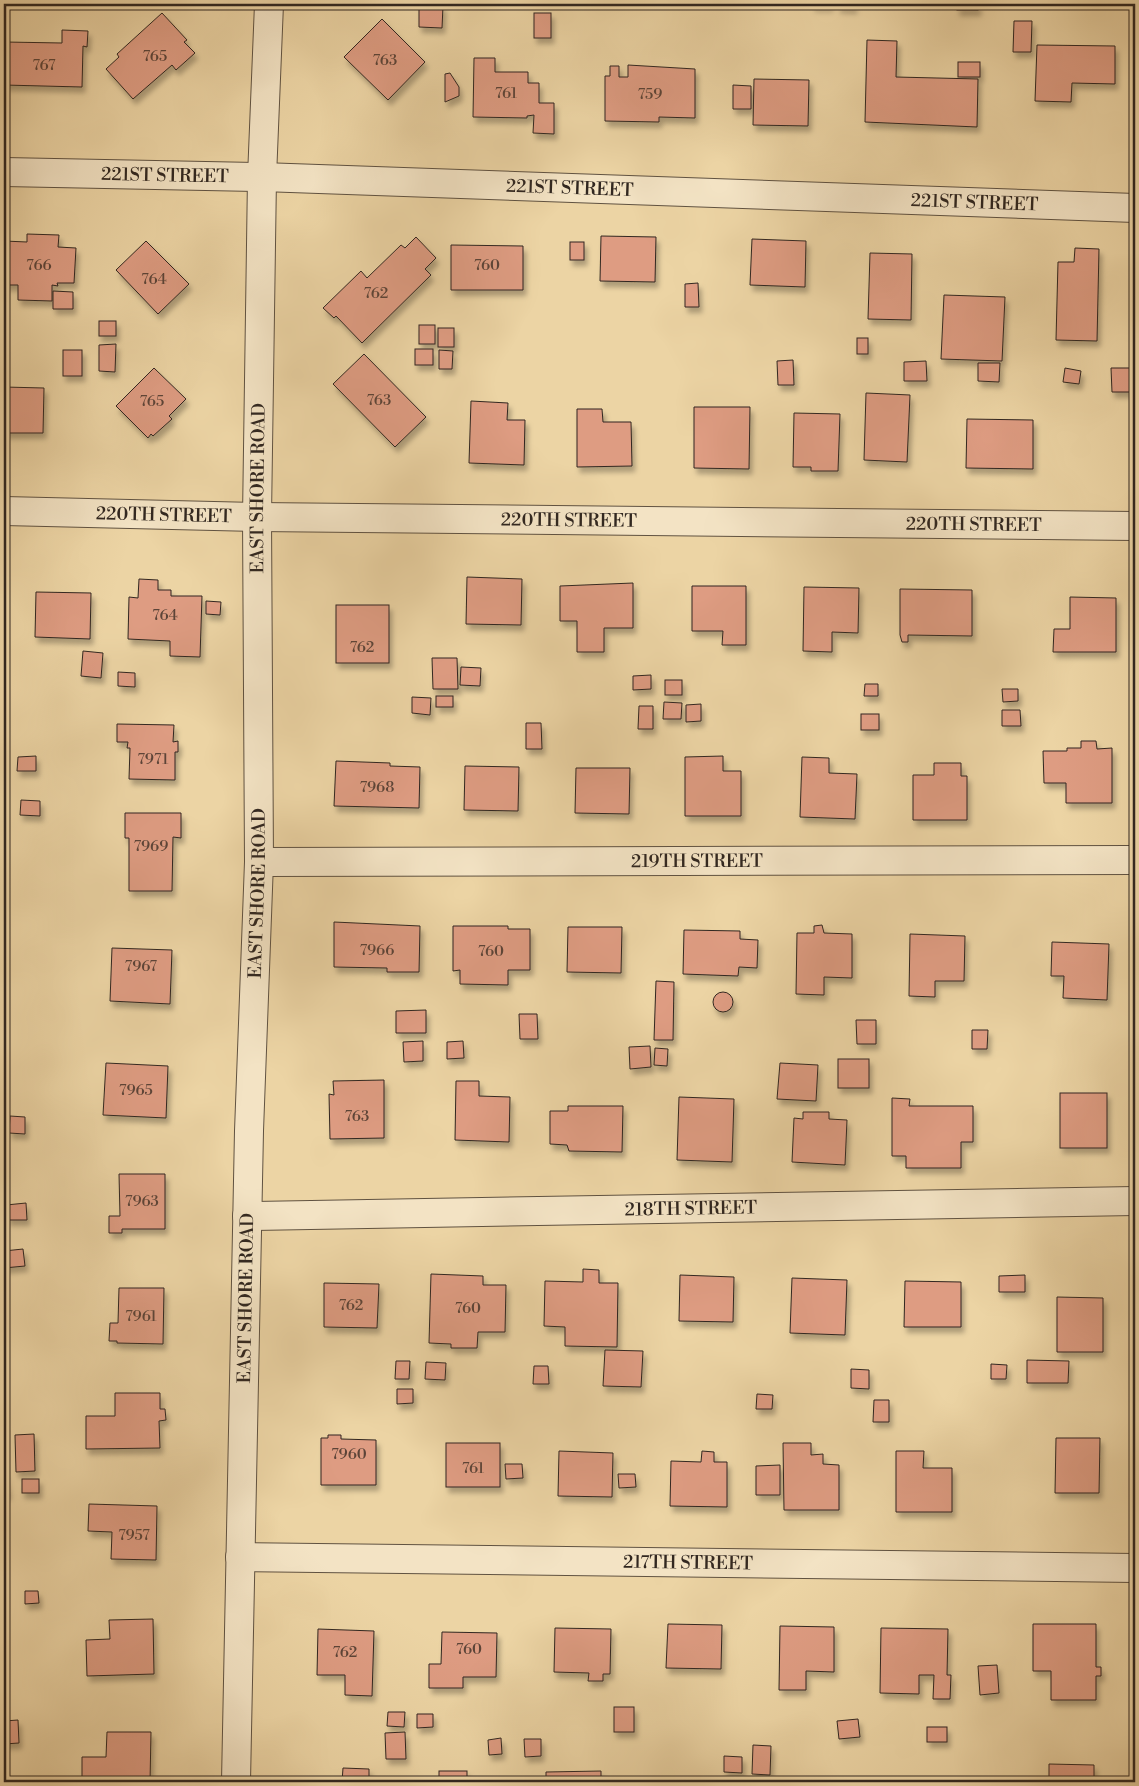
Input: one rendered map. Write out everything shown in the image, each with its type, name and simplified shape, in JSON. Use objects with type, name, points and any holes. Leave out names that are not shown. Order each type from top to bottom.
[{"type":"street","name":"EAST SHORE ROAD","points":[[236,1782],[247,1216],[259,862],[257,517],[262,177],[269,4]]},
{"type":"street","name":"221ST STREET","points":[[4,172],[262,177],[1135,208]]},
{"type":"street","name":"220TH STREET","points":[[4,511],[257,517],[1135,526]]},
{"type":"street","name":"219TH STREET","points":[[259,862],[1135,860]]},
{"type":"street","name":"218TH STREET","points":[[247,1216],[1135,1202]]},
{"type":"street","name":"217TH STREET","points":[[240,1557],[1135,1568]]},
{"type":"building","points":[[812,4],[830,4],[830,6],[812,6]]},
{"type":"building","points":[[838,4],[854,4],[854,8],[837,7]]},
{"type":"building","points":[[957,4],[978,4],[978,10],[957,10]]},
{"type":"building","points":[[419,5],[443,6],[442,28],[419,27]]},
{"type":"building","points":[[162,13],[187,40],[184,42],[195,53],[176,70],[172,65],[133,99],[106,69],[119,57],[117,54]]},
{"type":"building","points":[[534,13],[551,13],[551,38],[534,38]]},
{"type":"building","points":[[382,19],[425,62],[388,100],[344,57]]},
{"type":"building","points":[[1014,21],[1032,21],[1031,52],[1013,52]]},
{"type":"building","points":[[62,30],[88,31],[87,47],[83,46],[82,87],[4,85],[5,42],[62,43]]},
{"type":"building","points":[[867,40],[897,41],[896,77],[978,79],[977,127],[865,122]]},
{"type":"building","points":[[1037,45],[1115,46],[1115,84],[1072,83],[1071,102],[1035,101]]},
{"type":"building","points":[[474,58],[495,58],[495,72],[528,72],[528,83],[539,83],[539,103],[554,103],[554,134],[533,133],[534,115],[527,116],[527,118],[473,117]]},
{"type":"building","points":[[958,62],[980,62],[980,77],[958,77]]},
{"type":"building","points":[[628,65],[695,69],[695,118],[659,117],[659,122],[605,121],[605,76],[610,76],[610,66],[619,66],[619,77],[628,77]]},
{"type":"building","points":[[450,73],[459,87],[459,96],[445,102],[445,74]]},
{"type":"building","points":[[754,79],[809,80],[808,126],[753,125]]},
{"type":"building","points":[[733,85],[751,86],[751,109],[733,109]]},
{"type":"building","points":[[27,234],[59,235],[58,247],[76,248],[74,283],[57,283],[58,286],[52,285],[52,301],[18,300],[18,285],[4,285],[4,241],[27,242]]},
{"type":"building","points":[[601,236],[656,237],[655,282],[600,281]]},
{"type":"building","points":[[416,237],[436,258],[425,269],[431,275],[362,343],[336,316],[334,318],[323,308],[361,271],[367,278],[401,245],[405,248]]},
{"type":"building","points":[[752,239],[806,241],[805,287],[750,285]]},
{"type":"building","points":[[146,241],[189,284],[158,314],[116,270]]},
{"type":"building","points":[[570,242],[584,242],[584,260],[570,260]]},
{"type":"building","points":[[451,245],[523,246],[523,290],[451,290]]},
{"type":"building","points":[[1075,248],[1099,249],[1097,341],[1056,340],[1058,262],[1074,262]]},
{"type":"building","points":[[870,253],[912,254],[911,320],[868,319]]},
{"type":"building","points":[[698,283],[699,307],[685,307],[685,284]]},
{"type":"building","points":[[53,291],[73,292],[73,309],[53,309]]},
{"type":"building","points":[[944,295],[1005,297],[1002,361],[941,359]]},
{"type":"building","points":[[99,321],[116,321],[116,336],[99,336]]},
{"type":"building","points":[[419,325],[435,325],[435,344],[419,344]]},
{"type":"building","points":[[438,328],[454,328],[454,347],[438,347]]},
{"type":"building","points":[[857,338],[868,338],[868,354],[857,354]]},
{"type":"building","points":[[116,344],[115,372],[99,371],[99,345]]},
{"type":"building","points":[[415,349],[433,349],[433,365],[415,365]]},
{"type":"building","points":[[63,350],[82,350],[82,376],[63,376]]},
{"type":"building","points":[[439,350],[453,351],[452,369],[439,369]]},
{"type":"building","points":[[364,354],[426,417],[395,447],[333,384]]},
{"type":"building","points":[[793,360],[794,385],[778,385],[777,361]]},
{"type":"building","points":[[926,361],[927,381],[904,381],[904,362]]},
{"type":"building","points":[[978,363],[1000,363],[999,382],[978,381]]},
{"type":"building","points":[[154,368],[186,399],[169,416],[172,419],[153,436],[151,434],[148,438],[116,406]]},
{"type":"building","points":[[1065,368],[1081,371],[1079,384],[1063,382]]},
{"type":"building","points":[[1111,368],[1130,368],[1130,392],[1112,392]]},
{"type":"building","points":[[4,387],[44,388],[43,433],[4,433]]},
{"type":"building","points":[[866,393],[910,395],[907,462],[864,460]]},
{"type":"building","points":[[471,401],[508,403],[507,420],[525,420],[524,465],[469,463]]},
{"type":"building","points":[[694,407],[750,407],[749,469],[694,468]]},
{"type":"building","points":[[577,409],[602,409],[603,422],[631,422],[632,466],[577,467]]},
{"type":"building","points":[[794,413],[840,414],[838,471],[811,471],[811,467],[793,467]]},
{"type":"building","points":[[967,419],[1033,420],[1033,469],[966,468]]},
{"type":"building","points":[[467,577],[522,579],[521,625],[466,624]]},
{"type":"building","points":[[139,579],[158,580],[158,590],[171,590],[171,596],[202,596],[200,657],[170,656],[170,641],[128,639],[129,597],[138,598]]},
{"type":"building","points":[[633,583],[633,628],[604,628],[604,652],[577,652],[577,621],[560,621],[560,586]]},
{"type":"building","points":[[692,586],[746,586],[746,645],[722,645],[723,631],[692,631]]},
{"type":"building","points":[[804,587],[859,588],[858,633],[832,632],[832,652],[803,651]]},
{"type":"building","points":[[900,589],[972,590],[972,636],[908,635],[908,642],[902,642],[900,635]]},
{"type":"building","points":[[36,592],[91,593],[90,639],[35,637]]},
{"type":"building","points":[[1070,597],[1116,598],[1116,652],[1053,652],[1054,629],[1070,629]]},
{"type":"building","points":[[206,601],[221,602],[220,615],[206,614]]},
{"type":"building","points":[[336,605],[389,605],[389,663],[336,663]]},
{"type":"building","points":[[83,651],[103,653],[101,678],[81,676]]},
{"type":"building","points":[[432,658],[457,658],[458,689],[433,689]]},
{"type":"building","points":[[461,667],[481,668],[480,686],[460,685]]},
{"type":"building","points":[[118,672],[135,673],[135,687],[118,686]]},
{"type":"building","points":[[651,675],[651,689],[633,690],[633,676]]},
{"type":"building","points":[[665,680],[682,680],[682,695],[665,695]]},
{"type":"building","points":[[865,684],[878,684],[878,696],[864,696]]},
{"type":"building","points":[[1002,689],[1018,689],[1018,701],[1003,702]]},
{"type":"building","points":[[436,696],[453,696],[453,707],[436,707]]},
{"type":"building","points":[[412,697],[431,698],[430,715],[412,713]]},
{"type":"building","points":[[664,702],[682,703],[681,719],[663,719]]},
{"type":"building","points":[[701,704],[701,721],[686,722],[686,705]]},
{"type":"building","points":[[639,706],[653,706],[653,729],[638,729]]},
{"type":"building","points":[[1002,710],[1020,710],[1021,726],[1002,726]]},
{"type":"building","points":[[861,714],[879,714],[879,730],[861,730]]},
{"type":"building","points":[[526,723],[541,723],[542,749],[526,749]]},
{"type":"building","points":[[117,724],[174,725],[173,742],[178,741],[178,752],[175,752],[175,780],[129,779],[130,748],[127,748],[128,742],[117,742]]},
{"type":"building","points":[[1081,741],[1096,741],[1097,749],[1112,748],[1112,803],[1066,803],[1066,783],[1044,783],[1043,751],[1067,751],[1067,748],[1081,748]]},
{"type":"building","points":[[36,756],[36,771],[17,771],[18,757]]},
{"type":"building","points":[[723,756],[723,771],[741,771],[741,816],[685,816],[685,757]]},
{"type":"building","points":[[802,757],[829,758],[829,773],[857,774],[855,819],[800,817]]},
{"type":"building","points":[[336,761],[390,763],[390,766],[420,767],[419,808],[334,806]]},
{"type":"building","points":[[934,763],[961,763],[961,776],[967,776],[967,820],[913,820],[913,775],[934,775]]},
{"type":"building","points":[[465,766],[519,767],[518,811],[464,810]]},
{"type":"building","points":[[576,768],[630,768],[629,814],[575,813]]},
{"type":"building","points":[[21,800],[40,801],[40,816],[20,815]]},
{"type":"building","points":[[125,813],[181,813],[181,838],[173,837],[172,891],[129,891],[129,838],[125,838]]},
{"type":"building","points":[[334,922],[420,926],[419,972],[387,972],[387,968],[334,967]]},
{"type":"building","points":[[822,925],[824,933],[852,934],[852,978],[824,977],[824,995],[796,994],[797,933],[814,933],[814,926]]},
{"type":"building","points":[[453,926],[508,926],[508,929],[530,929],[530,970],[508,970],[508,985],[460,984],[460,970],[453,971]]},
{"type":"building","points":[[568,927],[622,927],[621,973],[567,972]]},
{"type":"building","points":[[684,930],[740,931],[740,939],[758,940],[757,968],[739,967],[738,976],[683,974]]},
{"type":"building","points":[[910,934],[965,936],[964,981],[935,981],[935,997],[909,996]]},
{"type":"building","points":[[1052,942],[1109,944],[1107,1000],[1063,998],[1064,976],[1051,976]]},
{"type":"building","points":[[112,948],[172,950],[170,1004],[110,1001]]},
{"type":"building","points":[[656,981],[674,982],[673,1040],[654,1040]]},
{"type":"building","points":[[723,992],[730,995],[733,1002],[730,1009],[723,1012],[716,1009],[713,1002],[716,995]]},
{"type":"building","points":[[426,1010],[426,1033],[396,1033],[396,1011]]},
{"type":"building","points":[[519,1014],[537,1014],[538,1039],[520,1039]]},
{"type":"building","points":[[856,1020],[876,1020],[876,1044],[857,1044]]},
{"type":"building","points":[[972,1030],[988,1030],[987,1049],[972,1049]]},
{"type":"building","points":[[423,1041],[423,1061],[404,1062],[403,1042]]},
{"type":"building","points":[[463,1041],[464,1058],[447,1059],[447,1042]]},
{"type":"building","points":[[650,1046],[651,1067],[630,1069],[629,1047]]},
{"type":"building","points":[[655,1048],[668,1049],[667,1066],[654,1065]]},
{"type":"building","points":[[838,1059],[869,1059],[869,1088],[838,1088]]},
{"type":"building","points":[[106,1063],[168,1066],[166,1118],[103,1115]]},
{"type":"building","points":[[780,1063],[818,1065],[816,1101],[777,1099]]},
{"type":"building","points":[[384,1080],[384,1138],[330,1139],[329,1094],[334,1095],[333,1081]]},
{"type":"building","points":[[456,1081],[479,1081],[479,1096],[510,1097],[509,1142],[455,1140]]},
{"type":"building","points":[[1060,1093],[1107,1093],[1107,1148],[1060,1148]]},
{"type":"building","points":[[679,1097],[734,1099],[732,1162],[677,1160]]},
{"type":"building","points":[[892,1098],[910,1099],[909,1106],[973,1106],[973,1142],[961,1142],[961,1168],[906,1168],[906,1156],[892,1156]]},
{"type":"building","points":[[568,1106],[623,1106],[622,1152],[569,1151],[567,1145],[550,1144],[550,1111],[568,1111]]},
{"type":"building","points":[[803,1112],[829,1112],[829,1119],[847,1120],[845,1165],[792,1162],[794,1118],[803,1119]]},
{"type":"building","points":[[10,1116],[25,1117],[25,1134],[9,1133]]},
{"type":"building","points":[[119,1174],[165,1174],[165,1229],[122,1229],[122,1233],[109,1233],[109,1216],[120,1216]]},
{"type":"building","points":[[26,1203],[27,1220],[7,1220],[6,1205]]},
{"type":"building","points":[[23,1249],[25,1266],[4,1268],[4,1251]]},
{"type":"building","points":[[583,1269],[599,1270],[599,1283],[618,1283],[617,1347],[565,1346],[565,1327],[544,1326],[545,1281],[583,1282]]},
{"type":"building","points":[[431,1274],[483,1276],[483,1285],[506,1285],[505,1332],[478,1332],[477,1348],[451,1348],[451,1344],[429,1343]]},
{"type":"building","points":[[680,1275],[734,1277],[733,1322],[679,1321]]},
{"type":"building","points":[[1025,1275],[1025,1292],[999,1292],[999,1276]]},
{"type":"building","points":[[792,1278],[847,1280],[845,1335],[790,1333]]},
{"type":"building","points":[[905,1281],[961,1282],[961,1327],[904,1327]]},
{"type":"building","points":[[324,1283],[379,1284],[377,1328],[324,1327]]},
{"type":"building","points":[[119,1288],[164,1288],[163,1344],[117,1343],[117,1341],[109,1341],[110,1323],[118,1323]]},
{"type":"building","points":[[1057,1297],[1103,1298],[1103,1352],[1057,1352]]},
{"type":"building","points":[[605,1350],[643,1351],[641,1387],[603,1386]]},
{"type":"building","points":[[1027,1360],[1069,1361],[1068,1383],[1027,1383]]},
{"type":"building","points":[[396,1361],[410,1361],[409,1379],[395,1379]]},
{"type":"building","points":[[426,1362],[446,1363],[445,1380],[425,1379]]},
{"type":"building","points":[[991,1364],[1007,1365],[1006,1379],[991,1379]]},
{"type":"building","points":[[534,1366],[548,1366],[549,1384],[533,1384]]},
{"type":"building","points":[[851,1369],[869,1370],[869,1389],[851,1388]]},
{"type":"building","points":[[397,1389],[413,1389],[413,1403],[397,1404]]},
{"type":"building","points":[[115,1393],[160,1393],[160,1409],[165,1409],[166,1420],[159,1421],[160,1448],[86,1449],[86,1416],[115,1416]]},
{"type":"building","points":[[757,1394],[773,1395],[772,1409],[756,1409]]},
{"type":"building","points":[[874,1400],[889,1400],[889,1422],[873,1422]]},
{"type":"building","points":[[34,1434],[35,1471],[16,1472],[15,1435]]},
{"type":"building","points":[[328,1435],[341,1435],[341,1439],[376,1440],[376,1485],[321,1485],[321,1438],[328,1438]]},
{"type":"building","points":[[1056,1438],[1100,1438],[1099,1493],[1055,1493]]},
{"type":"building","points":[[446,1443],[500,1443],[500,1487],[446,1487]]},
{"type":"building","points":[[783,1443],[811,1443],[811,1455],[823,1454],[823,1464],[839,1465],[839,1510],[784,1510]]},
{"type":"building","points":[[559,1451],[613,1453],[612,1497],[558,1496]]},
{"type":"building","points":[[702,1451],[714,1452],[714,1462],[727,1462],[727,1507],[670,1506],[671,1461],[701,1462]]},
{"type":"building","points":[[896,1451],[924,1451],[923,1468],[952,1468],[952,1512],[896,1512]]},
{"type":"building","points":[[505,1464],[522,1464],[523,1478],[506,1479]]},
{"type":"building","points":[[780,1465],[780,1495],[756,1495],[756,1466]]},
{"type":"building","points":[[4,1470],[8,1494],[4,1495]]},
{"type":"building","points":[[618,1474],[635,1474],[636,1487],[619,1488]]},
{"type":"building","points":[[22,1479],[39,1479],[39,1493],[22,1493]]},
{"type":"building","points":[[89,1504],[157,1506],[156,1560],[111,1559],[112,1532],[88,1531]]},
{"type":"building","points":[[25,1591],[38,1591],[39,1603],[25,1604]]},
{"type":"building","points":[[153,1619],[154,1674],[87,1676],[86,1640],[110,1639],[109,1620]]},
{"type":"building","points":[[668,1624],[722,1625],[721,1669],[666,1668]]},
{"type":"building","points":[[1033,1624],[1096,1624],[1096,1667],[1101,1667],[1101,1676],[1096,1676],[1096,1700],[1051,1700],[1051,1671],[1033,1671]]},
{"type":"building","points":[[780,1626],[834,1627],[834,1672],[806,1671],[806,1690],[779,1690]]},
{"type":"building","points":[[555,1628],[611,1629],[610,1674],[603,1674],[603,1681],[588,1681],[589,1673],[554,1672]]},
{"type":"building","points":[[881,1628],[948,1629],[947,1675],[951,1675],[950,1699],[933,1699],[934,1675],[919,1675],[919,1694],[880,1693]]},
{"type":"building","points":[[318,1629],[374,1631],[372,1696],[345,1695],[345,1675],[317,1675]]},
{"type":"building","points":[[442,1632],[497,1633],[496,1677],[463,1677],[463,1688],[429,1688],[429,1664],[441,1664]]},
{"type":"building","points":[[997,1665],[999,1693],[980,1695],[978,1666]]},
{"type":"building","points":[[614,1707],[634,1707],[634,1732],[614,1732]]},
{"type":"building","points":[[388,1712],[405,1712],[404,1727],[387,1726]]},
{"type":"building","points":[[417,1714],[433,1714],[433,1727],[417,1728]]},
{"type":"building","points":[[858,1719],[860,1737],[839,1739],[837,1721]]},
{"type":"building","points":[[18,1720],[19,1743],[4,1744],[4,1721]]},
{"type":"building","points":[[927,1727],[947,1727],[947,1742],[927,1742]]},
{"type":"building","points":[[107,1732],[151,1732],[150,1782],[82,1782],[82,1757],[106,1757]]},
{"type":"building","points":[[405,1732],[406,1759],[386,1759],[385,1733]]},
{"type":"building","points":[[501,1738],[502,1754],[489,1755],[488,1740]]},
{"type":"building","points":[[524,1739],[541,1739],[541,1756],[525,1757]]},
{"type":"building","points":[[753,1745],[771,1746],[770,1775],[752,1774]]},
{"type":"building","points":[[724,1756],[742,1757],[742,1773],[724,1772]]},
{"type":"building","points":[[1049,1764],[1094,1765],[1094,1782],[1049,1782]]},
{"type":"building","points":[[343,1768],[369,1769],[369,1782],[342,1782]]},
{"type":"building","points":[[439,1771],[467,1771],[467,1782],[439,1782]]},
{"type":"building","points":[[601,1771],[601,1782],[546,1782],[546,1772]]}]
